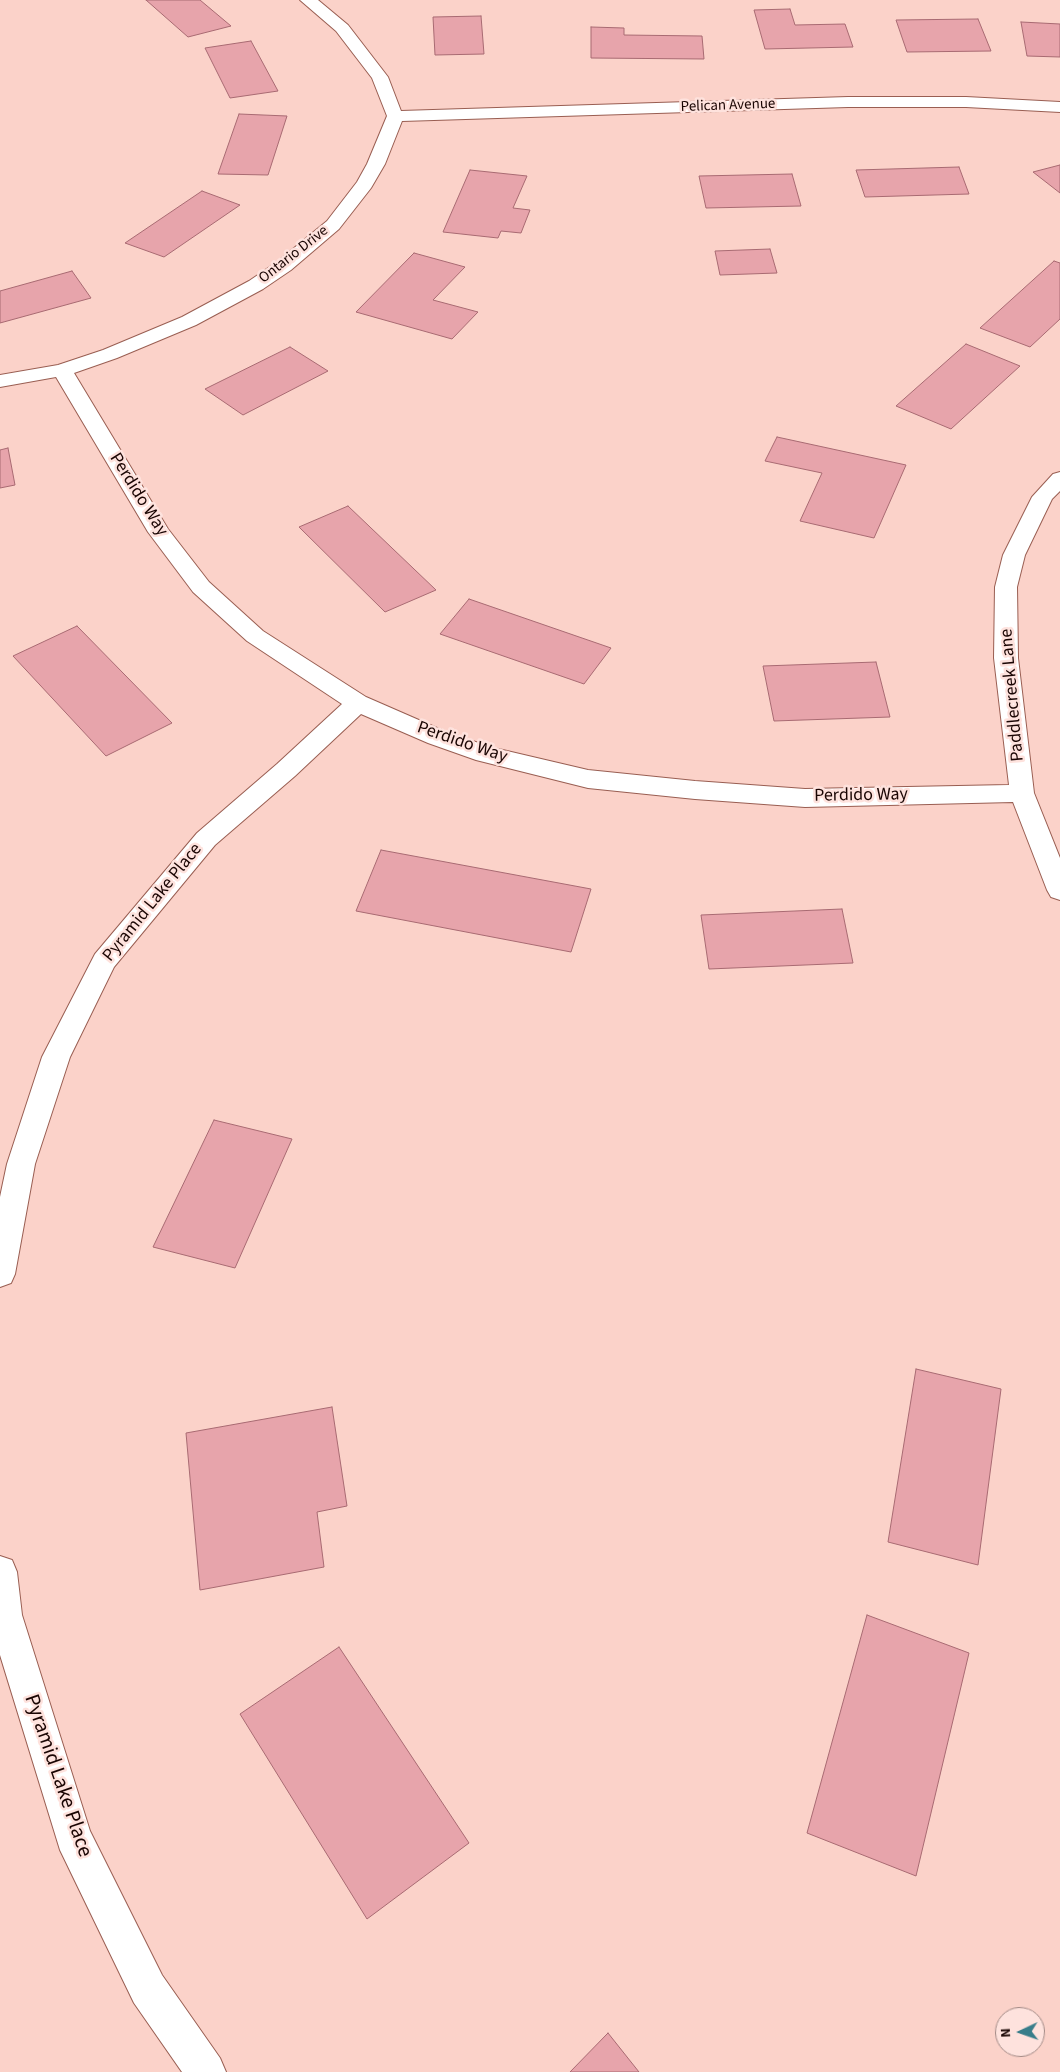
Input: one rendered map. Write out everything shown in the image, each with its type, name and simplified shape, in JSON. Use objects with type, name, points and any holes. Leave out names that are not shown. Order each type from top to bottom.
[{"type":"street","points":[[308,0],[342,28],[380,77],[395,116]]},
{"type":"street","name":"Pelican Avenue","points":[[395,116],[848,102],[966,102],[1060,107]]},
{"type":"street","name":"Ontario Drive","points":[[0,381],[62,370],[110,354],[189,321],[256,285],[284,266],[333,225],[365,184],[376,164],[395,116]]},
{"type":"street","name":"Perdido Way","points":[[62,370],[159,532],[201,587],[255,636],[358,703],[436,737],[468,748],[588,779],[695,790],[805,798],[1022,793]]},
{"type":"street","name":"Paddlecreek Lane","points":[[1060,478],[1043,497],[1014,554],[1006,587],[1006,658],[1022,793],[1060,890]]},
{"type":"street","name":"Pyramid Lake Place","points":[[0,1274],[21,1164],[56,1057],[104,961],[206,839],[286,770],[358,703]]},
{"type":"street","name":"Pyramid Lake Place","points":[[0,1572],[5,1615],[73,1837],[148,1989],[206,2072]]},
{"type":"building","points":[[146,0],[200,0],[231,26],[188,37]]},
{"type":"building","points":[[790,9],[795,25],[845,24],[853,47],[765,49],[754,10]]},
{"type":"building","points":[[481,16],[484,54],[435,55],[433,17]]},
{"type":"building","points":[[978,19],[991,51],[907,52],[896,20]]},
{"type":"building","points":[[1021,22],[1060,24],[1060,57],[1027,56]]},
{"type":"building","points":[[591,27],[624,28],[624,35],[702,36],[704,59],[591,58]]},
{"type":"building","points":[[251,41],[278,91],[230,98],[205,48]]},
{"type":"building","points":[[239,114],[287,116],[268,175],[218,174]]},
{"type":"building","points":[[1060,165],[1060,193],[1033,172]]},
{"type":"building","points":[[959,167],[969,194],[865,197],[856,170]]},
{"type":"building","points":[[470,170],[527,176],[513,208],[530,210],[521,233],[501,231],[498,238],[443,232]]},
{"type":"building","points":[[792,174],[801,206],[706,208],[699,176]]},
{"type":"building","points":[[202,191],[240,205],[164,257],[125,243]]},
{"type":"building","points":[[770,249],[777,273],[720,275],[715,251]]},
{"type":"building","points":[[414,253],[465,267],[433,300],[478,312],[452,339],[356,312]]},
{"type":"building","points":[[1054,261],[1060,263],[1060,319],[1030,347],[980,328]]},
{"type":"building","points":[[72,271],[91,298],[0,323],[0,291]]},
{"type":"building","points":[[966,344],[1020,366],[951,429],[896,406]]},
{"type":"building","points":[[290,347],[328,371],[243,415],[205,389]]},
{"type":"building","points":[[777,437],[906,465],[874,538],[800,521],[822,473],[765,461]]},
{"type":"building","points":[[8,448],[15,485],[0,488],[0,450]]},
{"type":"building","points":[[348,506],[436,590],[385,612],[299,527]]},
{"type":"building","points":[[469,599],[611,648],[584,684],[440,634]]},
{"type":"building","points":[[77,626],[172,723],[106,756],[13,656]]},
{"type":"building","points":[[876,662],[890,717],[774,721],[763,666]]},
{"type":"building","points":[[381,850],[591,889],[571,952],[356,911]]},
{"type":"building","points":[[842,909],[853,963],[709,969],[701,915]]},
{"type":"building","points":[[214,1120],[292,1139],[235,1268],[153,1247]]},
{"type":"building","points":[[916,1369],[1001,1389],[978,1565],[888,1542]]},
{"type":"building","points":[[332,1407],[347,1506],[317,1512],[324,1567],[200,1590],[186,1433]]},
{"type":"building","points":[[867,1615],[969,1653],[916,1876],[807,1833]]},
{"type":"building","points":[[339,1647],[469,1843],[367,1919],[240,1714]]},
{"type":"building","points":[[608,2033],[639,2072],[570,2072]]}]
